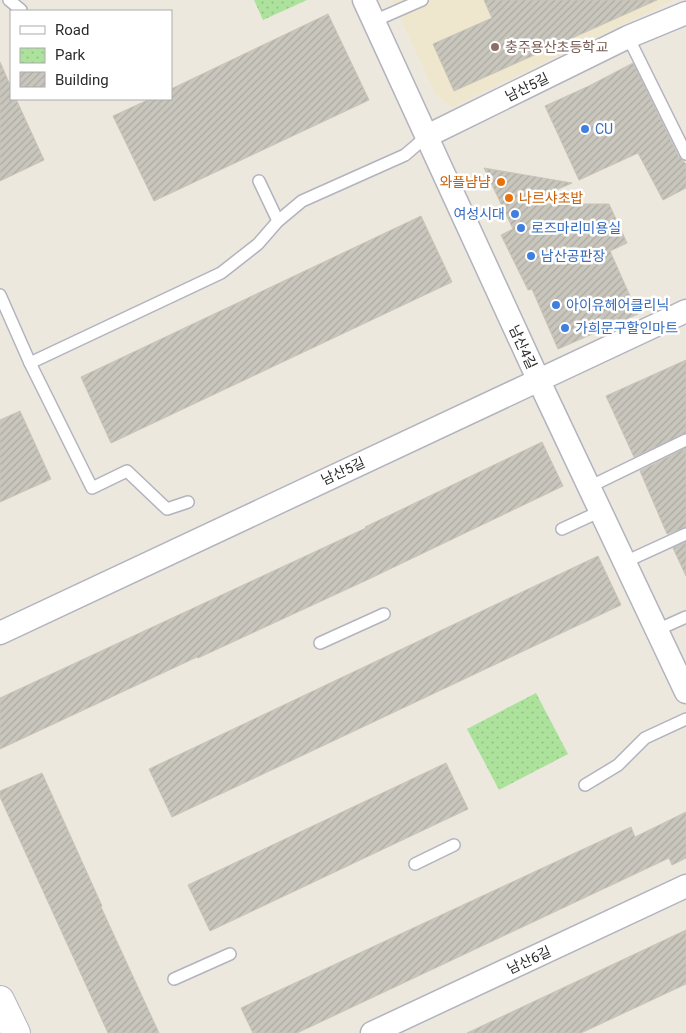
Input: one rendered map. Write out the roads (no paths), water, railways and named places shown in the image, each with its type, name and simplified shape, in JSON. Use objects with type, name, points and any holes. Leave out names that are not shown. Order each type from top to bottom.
[{"type":"street","name":"남산4길","points":[[364,0],[538,379],[686,692]]},
{"type":"street","name":"남산5길","points":[[427,136],[628,37],[686,13]]},
{"type":"street","name":"남산5길","points":[[0,633],[686,311]]},
{"type":"street","name":"남산6길","points":[[372,1033],[686,886]]},
{"type":"street","points":[[0,1000],[16,1033]]},
{"type":"lane","points":[[9,0],[21,10]]},
{"type":"lane","points":[[374,21],[422,0]]},
{"type":"lane","points":[[628,37],[686,154]]},
{"type":"lane","points":[[30,363],[220,273],[258,244],[278,221],[302,202],[405,155],[427,136]]},
{"type":"lane","points":[[259,181],[278,221]]},
{"type":"lane","points":[[0,295],[30,363],[92,488],[127,471],[167,509],[188,502]]},
{"type":"lane","points":[[590,487],[686,440]]},
{"type":"lane","points":[[562,529],[600,511]]},
{"type":"lane","points":[[625,562],[686,534]]},
{"type":"lane","points":[[320,643],[384,614]]},
{"type":"lane","points":[[657,630],[686,617]]},
{"type":"lane","points":[[585,785],[618,765],[645,738],[686,719]]},
{"type":"lane","points":[[415,864],[454,845]]},
{"type":"lane","points":[[174,979],[230,954]]},
{"type":"place","name":"충주용산초등학교","points":[[495,47]]},
{"type":"place","name":"CU","points":[[585,129]]},
{"type":"place","name":"와플냠냠","points":[[501,182]]},
{"type":"place","name":"나르샤초밥","points":[[509,198]]},
{"type":"place","name":"여성시대","points":[[515,214]]},
{"type":"place","name":"로즈마리미용실","points":[[521,228]]},
{"type":"place","name":"남산공판장","points":[[531,256]]},
{"type":"place","name":"아이유헤어클리닉","points":[[556,305]]},
{"type":"place","name":"가희문구할인마트","points":[[565,328]]}]
